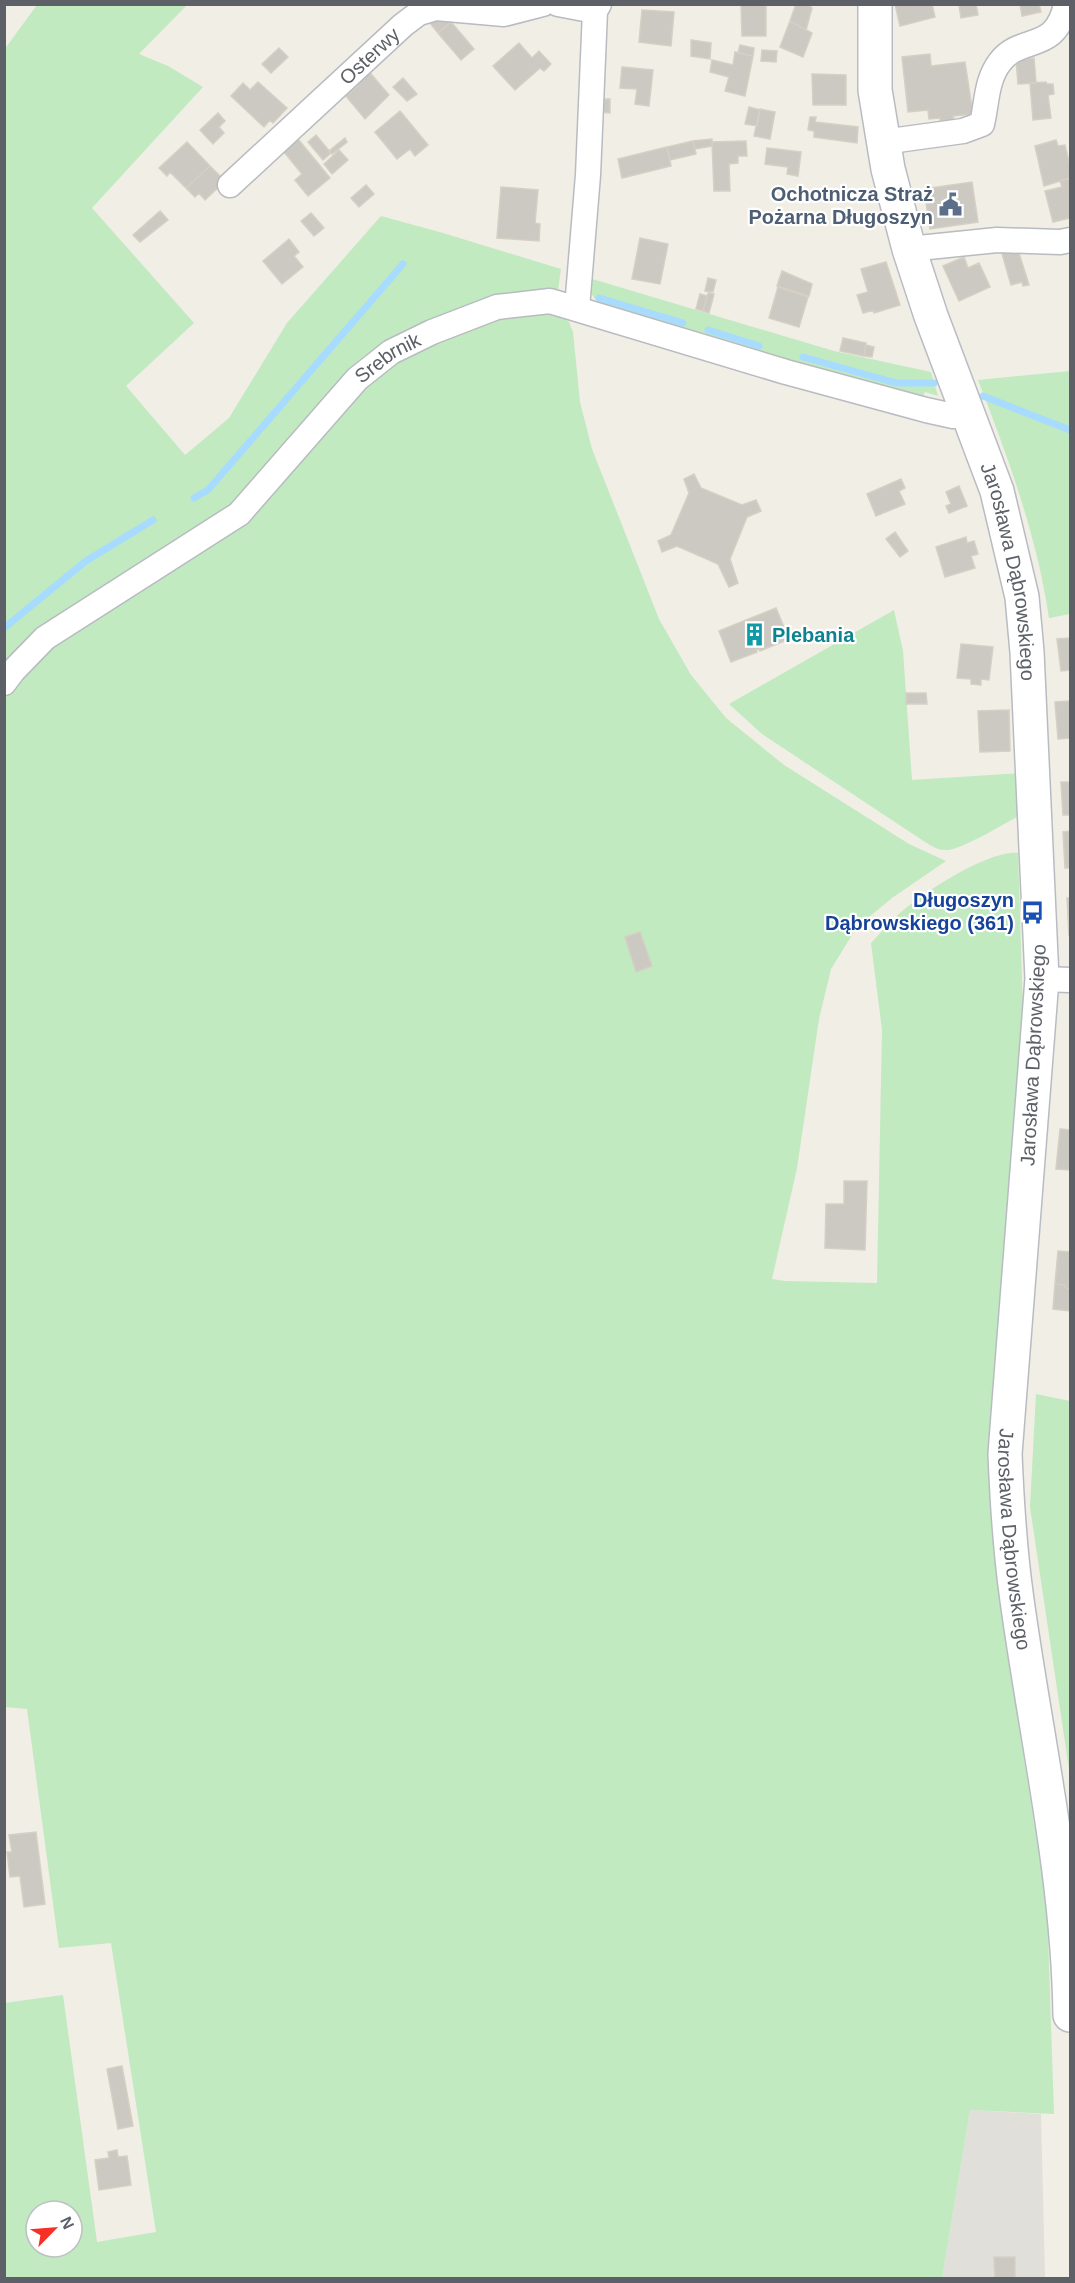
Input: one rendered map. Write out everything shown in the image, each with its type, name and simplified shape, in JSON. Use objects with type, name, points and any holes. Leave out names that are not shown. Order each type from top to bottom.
[{"type":"street","name":"Osterwy","points":[[230,185],[403,25],[419,13],[436,8],[504,14],[543,4]]},
{"type":"street","points":[[558,4],[597,8],[588,175],[577,308]]},
{"type":"street","name":"Jarosława Dąbrowskiego","points":[[875,4],[875,90],[888,169],[909,249],[931,316],[997,491],[1022,597],[1036,812],[1056,979],[1005,1454],[1008,1518],[1017,1599],[1065,1910],[1071,2015]]},
{"type":"street","points":[[883,142],[963,131],[982,124],[987,105],[988,88],[1001,61],[1011,52],[1043,40],[1052,33],[1059,25],[1066,4]]},
{"type":"street","points":[[909,249],[998,240],[1060,242],[1071,240]]},
{"type":"street","name":"Srebrnik","points":[[4,683],[45,638],[239,514],[357,379],[391,352],[497,307],[550,302],[577,308],[786,372],[926,410],[953,416],[969,414]]},
{"type":"shaded area","points":[[970,2110],[1041,2114],[1045,2278],[942,2278]]},
{"type":"green space","points":[[37,5],[187,5],[139,54],[168,66],[203,87],[92,208],[194,323],[126,386],[185,455],[229,418],[287,323],[381,216],[561,269],[555,311],[569,322],[573,332],[580,402],[592,449],[659,619],[691,675],[726,718],[784,765],[909,844],[946,861],[892,898],[857,927],[831,969],[819,1019],[797,1168],[772,1279],[877,1283],[882,1030],[871,943],[907,907],[937,886],[972,866],[1005,854],[1018,853],[1023,1010],[1017,1132],[992,1487],[998,1590],[1047,1906],[1054,2114],[970,2110],[942,2278],[5,2278],[4,2003],[63,1995],[97,2242],[156,2232],[111,1943],[59,1948],[27,1709],[5,1707],[4,50]]},
{"type":"green space","points":[[589,278],[834,351],[931,372],[938,396],[925,392],[921,400],[599,304],[590,292]]},
{"type":"green space","points":[[1070,371],[1070,614],[1049,618],[1029,527],[978,380]]},
{"type":"green space","points":[[894,610],[903,651],[912,780],[1021,773],[1024,813],[975,840],[948,850],[941,850],[922,840],[762,734],[729,704]]},
{"type":"green space","points":[[1036,1394],[1070,1401],[1070,1776],[1030,1507]]},
{"type":"building","points":[[741,4],[766,4],[766,36],[742,36]]},
{"type":"building","points":[[796,4],[807,4],[812,8],[806,30],[790,21]]},
{"type":"building","points":[[895,4],[932,4],[935,17],[900,26]]},
{"type":"building","points":[[976,4],[978,15],[961,18],[959,5]]},
{"type":"building","points":[[1020,4],[1039,4],[1041,12],[1022,16]]},
{"type":"building","points":[[642,10],[674,12],[671,46],[639,42]]},
{"type":"building","points":[[443,12],[451,22],[438,33],[430,23]]},
{"type":"building","points":[[790,21],[812,33],[803,57],[780,47]]},
{"type":"building","points":[[451,22],[474,49],[461,60],[438,33]]},
{"type":"building","points":[[691,40],[711,43],[710,59],[691,56]]},
{"type":"building","points":[[519,43],[532,58],[539,51],[551,64],[544,71],[540,68],[515,90],[493,66]]},
{"type":"building","points":[[740,45],[754,48],[753,56],[738,53]]},
{"type":"building","points":[[279,48],[288,57],[271,73],[262,64]]},
{"type":"building","points":[[762,50],[777,51],[776,62],[761,61]]},
{"type":"building","points":[[735,52],[753,56],[745,96],[725,91],[729,77],[710,72],[712,60],[733,65]]},
{"type":"building","points":[[930,54],[931,66],[965,62],[973,114],[953,116],[954,120],[940,121],[940,118],[929,119],[928,110],[908,112],[902,57]]},
{"type":"building","points":[[1034,58],[1036,83],[1018,84],[1016,60]]},
{"type":"building","points":[[365,67],[389,95],[365,119],[346,96],[358,86],[352,79]]},
{"type":"building","points":[[622,67],[653,70],[649,106],[635,104],[637,89],[620,88]]},
{"type":"building","points":[[812,74],[846,75],[846,105],[813,105]]},
{"type":"building","points":[[403,78],[417,94],[407,101],[393,87]]},
{"type":"building","points":[[258,82],[287,108],[273,123],[270,120],[264,127],[231,96],[243,83],[250,90]]},
{"type":"building","points":[[1030,83],[1053,84],[1054,94],[1048,95],[1051,118],[1033,120]]},
{"type":"building","points":[[599,99],[610,99],[610,113],[599,112]]},
{"type":"building","points":[[749,107],[760,110],[757,126],[745,124]]},
{"type":"building","points":[[760,109],[775,112],[770,139],[754,136]]},
{"type":"building","points":[[400,111],[428,145],[415,156],[410,149],[397,159],[375,132]]},
{"type":"building","points":[[218,113],[225,121],[219,127],[224,133],[213,144],[200,130]]},
{"type":"building","points":[[810,117],[816,117],[815,122],[858,127],[857,143],[814,137],[814,131],[808,130]]},
{"type":"building","points":[[316,135],[331,153],[323,160],[308,142]]},
{"type":"building","points":[[345,138],[347,142],[332,154],[329,151]]},
{"type":"building","points":[[298,139],[330,178],[308,196],[295,180],[302,174],[284,152]]},
{"type":"building","points":[[712,139],[712,146],[695,149],[693,141]]},
{"type":"building","points":[[1056,140],[1058,146],[1065,145],[1070,178],[1044,186],[1035,146]]},
{"type":"building","points":[[693,141],[696,154],[670,160],[667,147]]},
{"type":"building","points":[[746,141],[747,156],[738,156],[738,163],[729,164],[730,191],[714,191],[712,142]]},
{"type":"building","points":[[187,142],[210,166],[186,188],[170,172],[167,176],[159,168]]},
{"type":"building","points":[[667,147],[671,166],[622,178],[618,159]]},
{"type":"building","points":[[767,148],[801,152],[798,176],[787,174],[788,167],[765,164]]},
{"type":"building","points":[[339,150],[348,160],[332,174],[324,164]]},
{"type":"building","points":[[210,166],[225,181],[205,200],[199,193],[195,197],[186,188]]},
{"type":"building","points":[[1070,178],[1070,218],[1053,222],[1045,191],[1062,187],[1060,181]]},
{"type":"building","name":"Ochotnicza Straż Pożarna Długoszyn","points":[[972,182],[978,222],[930,229],[924,189]]},
{"type":"building","points":[[366,185],[374,194],[359,207],[351,198]]},
{"type":"building","points":[[501,187],[538,190],[535,223],[540,224],[539,241],[497,238]]},
{"type":"building","points":[[160,211],[168,220],[140,242],[133,235]]},
{"type":"building","points":[[311,213],[324,228],[314,236],[301,221]]},
{"type":"building","points":[[640,238],[668,244],[660,284],[632,279]]},
{"type":"building","points":[[289,239],[299,252],[294,256],[303,267],[282,284],[263,261]]},
{"type":"building","points":[[1001,250],[1018,250],[1029,285],[1023,286],[1022,282],[1011,285]]},
{"type":"building","points":[[964,257],[968,268],[979,263],[990,287],[959,301],[943,266]]},
{"type":"building","points":[[886,262],[900,305],[874,313],[874,310],[863,313],[857,295],[868,292],[861,269]]},
{"type":"building","points":[[782,271],[812,284],[809,296],[777,286]]},
{"type":"building","points":[[708,278],[716,280],[713,292],[705,291]]},
{"type":"building","points":[[778,287],[808,297],[799,327],[769,318]]},
{"type":"building","points":[[708,293],[714,294],[709,313],[703,311]]},
{"type":"building","points":[[700,294],[707,296],[703,311],[696,309]]},
{"type":"building","points":[[843,338],[866,343],[864,356],[840,351]]},
{"type":"building","points":[[866,345],[874,347],[872,357],[864,356]]},
{"type":"building","points":[[694,474],[701,488],[742,505],[756,500],[761,511],[747,517],[730,559],[738,583],[729,587],[718,564],[677,546],[662,552],[658,541],[671,535],[689,493],[684,479]]},
{"type":"building","points":[[901,479],[905,488],[899,491],[905,504],[876,516],[867,494]]},
{"type":"building","points":[[959,486],[967,506],[949,513],[946,506],[951,504],[946,492]]},
{"type":"building","points":[[895,532],[908,551],[900,557],[886,539]]},
{"type":"building","points":[[966,537],[967,543],[974,541],[978,554],[971,556],[975,568],[945,577],[936,547]]},
{"type":"building","name":"Plebania","points":[[776,608],[789,639],[760,651],[756,650],[757,652],[731,662],[719,631]]},
{"type":"building","points":[[1070,638],[1070,670],[1061,671],[1057,639]]},
{"type":"building","points":[[961,644],[993,647],[989,680],[981,679],[981,685],[971,684],[971,679],[957,678]]},
{"type":"building","points":[[906,693],[926,693],[927,704],[906,704]]},
{"type":"building","points":[[1070,701],[1070,738],[1058,739],[1055,702]]},
{"type":"building","points":[[1009,710],[1010,751],[980,752],[978,711]]},
{"type":"building","points":[[1061,782],[1070,782],[1070,815],[1063,815]]},
{"type":"building","points":[[1070,831],[1070,868],[1065,868],[1063,832]]},
{"type":"building","points":[[1067,898],[1070,898],[1070,935],[1069,935]]},
{"type":"building","points":[[640,932],[652,966],[636,972],[625,937]]},
{"type":"building","points":[[1060,1129],[1070,1130],[1070,1170],[1056,1169]]},
{"type":"building","points":[[844,1181],[867,1181],[865,1250],[825,1248],[826,1204],[844,1204]]},
{"type":"building","points":[[1058,1251],[1070,1252],[1070,1289],[1064,1285],[1055,1284]]},
{"type":"building","points":[[1055,1284],[1064,1285],[1070,1289],[1070,1311],[1053,1309]]},
{"type":"building","points":[[36,1832],[45,1904],[24,1907],[20,1876],[10,1877],[7,1852],[12,1852],[9,1835]]},
{"type":"building","points":[[122,2066],[133,2126],[118,2129],[107,2069]]},
{"type":"building","points":[[117,2150],[118,2157],[127,2156],[131,2185],[99,2190],[95,2160],[109,2158],[108,2152]]},
{"type":"building","points":[[994,2257],[1015,2257],[1015,2278],[995,2278]]},
{"type":"waterway","points":[[194,498],[208,490],[403,264]]},
{"type":"waterway","points":[[599,298],[683,323]]},
{"type":"waterway","points":[[708,330],[759,346]]},
{"type":"waterway","points":[[803,357],[896,383],[934,383]]},
{"type":"waterway","points":[[983,396],[1070,430]]},
{"type":"waterway","points":[[4,628],[86,561],[153,520]]},
{"type":"place","name":"Ochotnicza Straż Pożarna Długoszyn","points":[[951,205]]},
{"type":"place","name":"Plebania","points":[[754,635]]},
{"type":"place","name":"Długoszyn Dąbrowskiego (361)","points":[[1032,912]]}]
